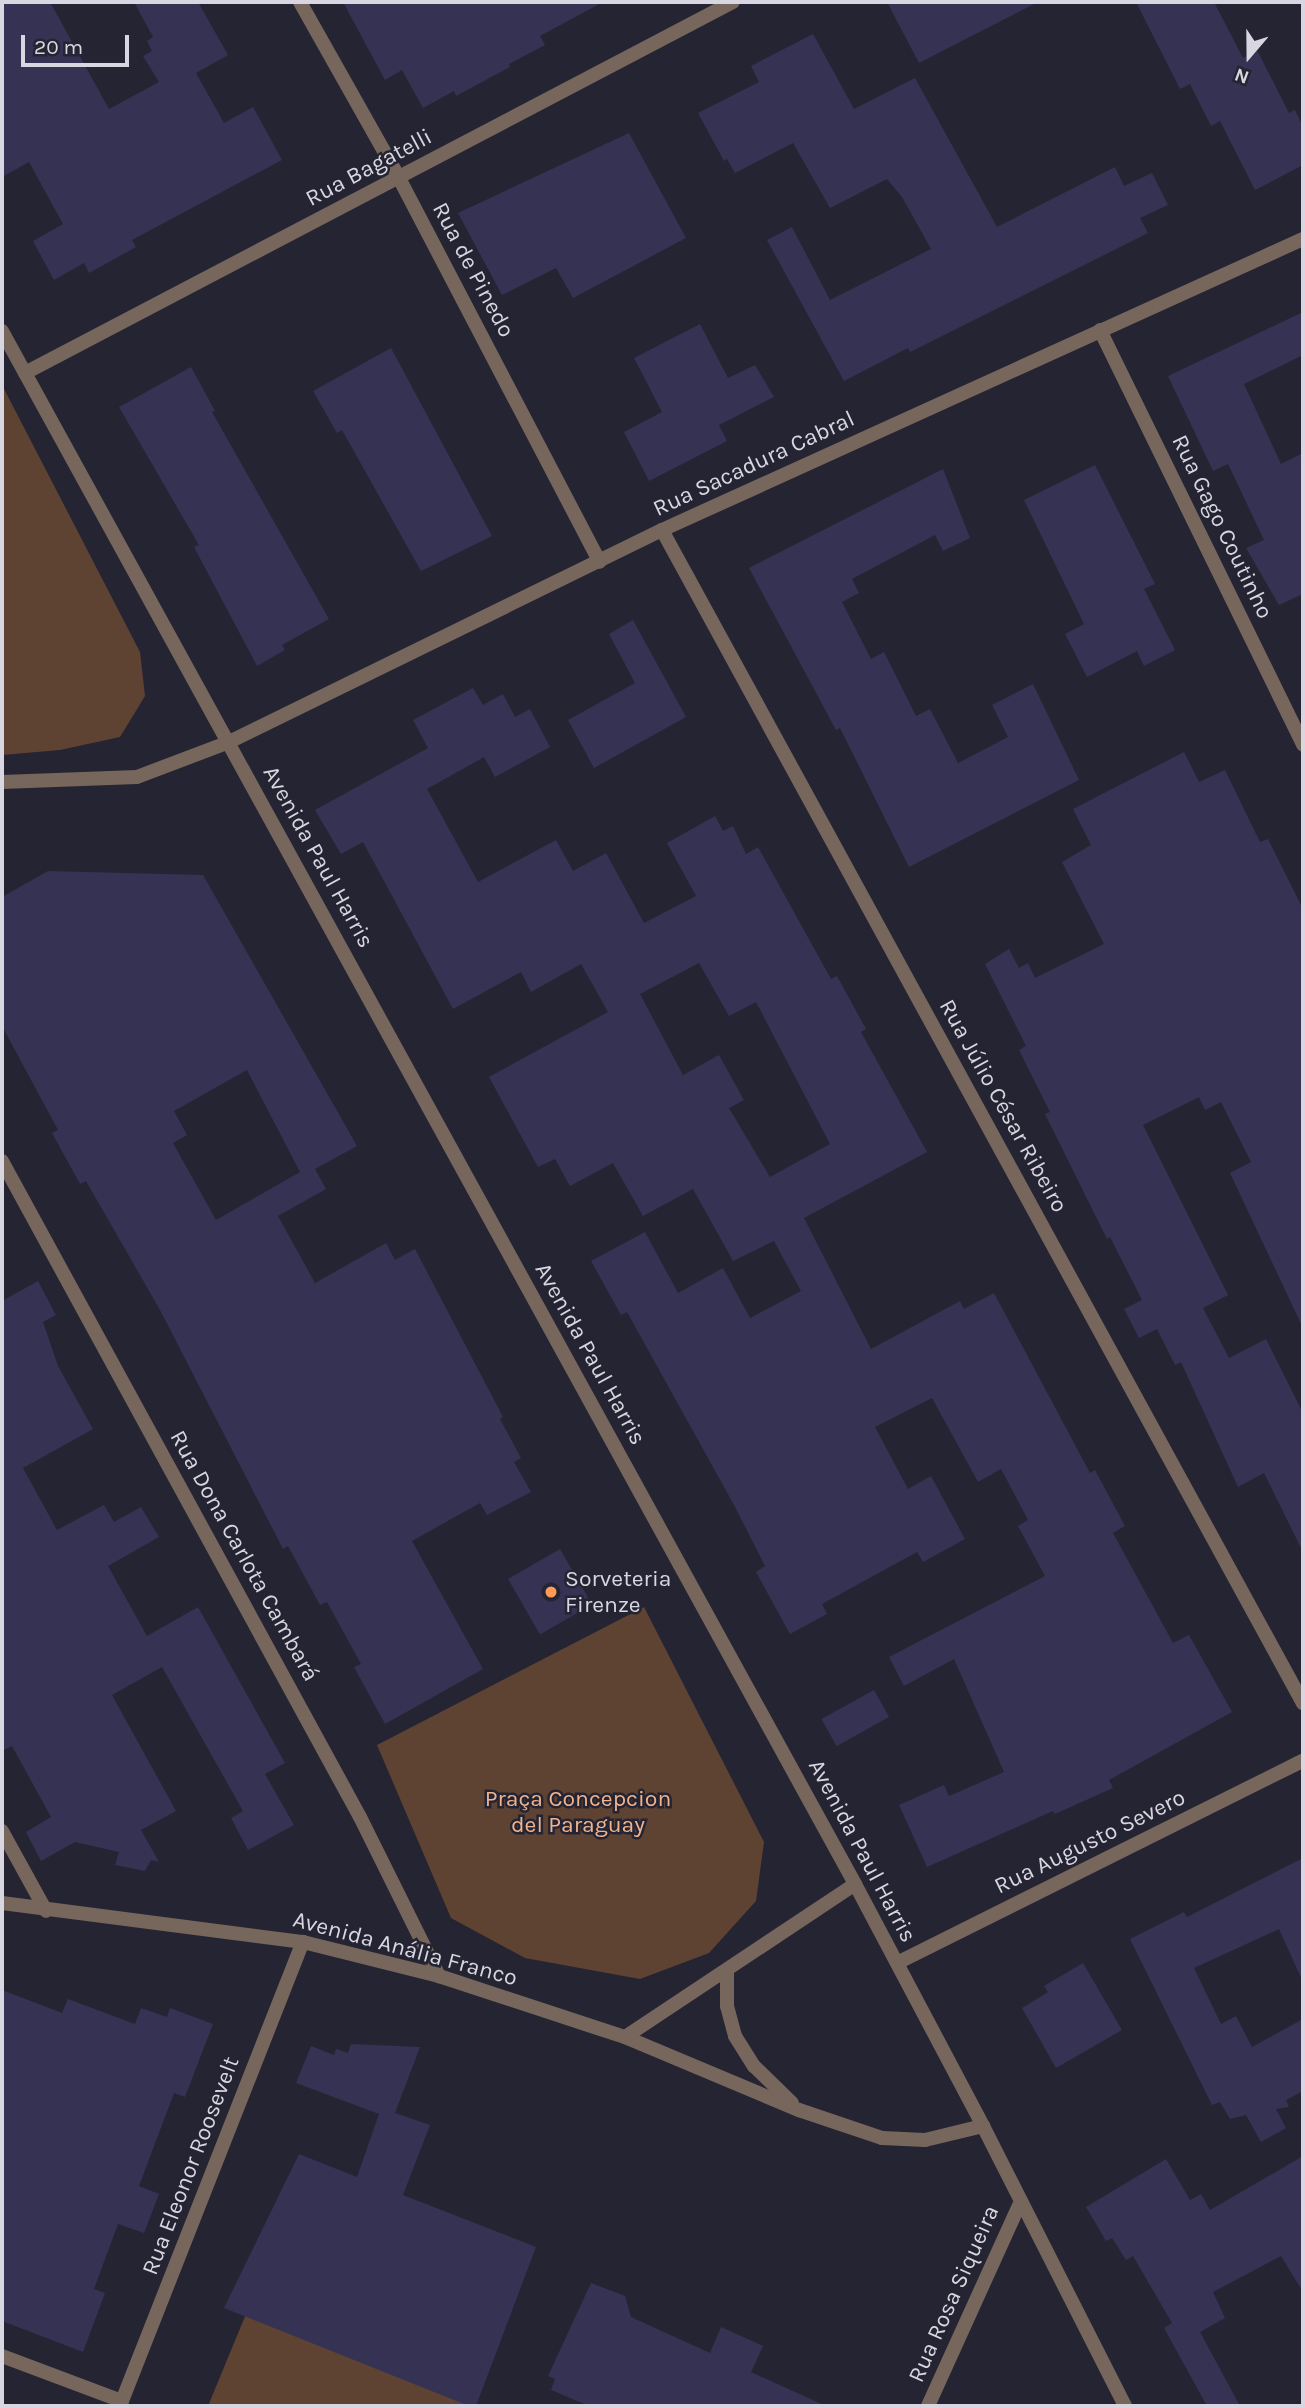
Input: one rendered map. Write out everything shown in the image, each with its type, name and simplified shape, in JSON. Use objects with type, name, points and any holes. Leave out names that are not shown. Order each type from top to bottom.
[{"type":"street","name":"Rua de Pinedo","points":[[300,2],[399,178],[600,562]]},
{"type":"street","name":"Rua Bagatelli","points":[[25,373],[733,2]]},
{"type":"street","name":"Rua Sacadura Cabral","points":[[2,782],[137,777],[229,742],[662,530],[1303,239]]},
{"type":"street","name":"Rua Gago Coutinho","points":[[1100,330],[1303,745]]},
{"type":"street","name":"Avenida Paul Harris","points":[[2,331],[855,1884],[983,2126],[1125,2406]]},
{"type":"street","name":"Rua Júlio César Ribeiro","points":[[662,530],[1303,1703]]},
{"type":"street","name":"Rua Dona Carlota Cambará","points":[[2,1161],[7,1179],[360,1817],[439,1976]]},
{"type":"street","name":"Rua Augusto Severo","points":[[897,1963],[1303,1761]]},
{"type":"street","points":[[2,1831],[46,1911]]},
{"type":"street","points":[[625,2037],[855,1884]]},
{"type":"street","name":"Avenida Anália Franco","points":[[2,1903],[46,1911],[303,1942],[439,1976],[625,2037],[799,2110],[882,2138],[925,2140],[983,2126]]},
{"type":"street","name":"Rua Eleonor Roosevelt","points":[[121,2404],[303,1942]]},
{"type":"street","points":[[727,1970],[727,2007],[735,2036],[754,2066],[799,2110]]},
{"type":"street","name":"Rua Rosa Siqueira","points":[[928,2406],[1021,2201]]},
{"type":"street","points":[[2,2356],[121,2404]]},
{"type":"green space","points":[[2,385],[140,652],[145,696],[120,737],[60,750],[2,755]]},
{"type":"green space","name":"Praça Concepcion del Paraguay","points":[[644,1607],[764,1842],[756,1901],[709,1953],[640,1979],[525,1958],[451,1918],[377,1745]]},
{"type":"green space","points":[[246,2314],[471,2406],[208,2406]]},
{"type":"building","points":[[2,2],[50,2],[109,109],[159,82],[143,56],[152,51],[147,41],[153,37],[134,2],[198,2],[228,55],[196,73],[224,123],[253,107],[282,160],[132,240],[136,247],[89,273],[84,263],[54,280],[33,241],[63,224],[29,162],[2,177]]},
{"type":"building","points":[[343,2],[603,2],[540,36],[545,45],[509,64],[510,67],[456,96],[454,91],[423,108],[402,70],[385,80]]},
{"type":"building","points":[[887,2],[1038,2],[919,63]]},
{"type":"building","points":[[1136,2],[1214,2],[1243,58],[1257,50],[1289,113],[1295,110],[1303,127],[1303,165],[1255,190],[1220,121],[1211,126],[1190,84],[1180,89]]},
{"type":"building","points":[[813,34],[854,109],[915,78],[997,227],[1115,167],[1124,186],[1152,173],[1168,205],[1140,218],[1148,233],[910,352],[908,348],[844,381],[767,240],[792,227],[830,300],[931,249],[902,197],[887,179],[830,208],[793,143],[735,173],[727,159],[724,161],[698,113],[759,82],[751,66]]},
{"type":"building","points":[[629,133],[686,238],[573,298],[556,268],[502,295],[458,213]]},
{"type":"building","points":[[1303,312],[1303,355],[1244,384],[1281,464],[1303,453],[1303,594],[1279,605],[1246,548],[1264,540],[1228,464],[1213,471],[1168,376]]},
{"type":"building","points":[[700,324],[728,378],[755,365],[774,397],[719,425],[727,441],[649,481],[624,432],[662,412],[634,358]]},
{"type":"building","points":[[391,348],[492,536],[421,571],[342,430],[337,433],[313,391]]},
{"type":"building","points":[[191,367],[215,411],[212,412],[329,619],[282,645],[285,650],[257,666],[194,547],[199,545],[119,407]]},
{"type":"building","points":[[1095,465],[1155,584],[1144,589],[1175,650],[1144,666],[1137,651],[1087,677],[1065,634],[1084,624],[1024,500]]},
{"type":"building","points":[[943,469],[970,538],[943,551],[935,535],[852,579],[859,593],[842,602],[871,659],[884,652],[916,716],[930,709],[958,763],[1008,737],[992,705],[1033,684],[1079,780],[909,867],[840,728],[836,730],[749,568]]},
{"type":"building","points":[[633,620],[686,717],[594,768],[568,720],[635,683],[609,634]]},
{"type":"building","points":[[473,688],[483,705],[503,694],[515,717],[530,709],[550,747],[495,777],[484,757],[427,789],[478,882],[556,840],[573,871],[606,853],[644,923],[696,896],[667,843],[715,816],[723,831],[733,826],[746,854],[758,847],[831,979],[837,976],[866,1029],[861,1032],[927,1152],[804,1218],[871,1349],[960,1301],[964,1309],[994,1293],[1090,1473],[1095,1470],[1125,1526],[1113,1533],[1173,1643],[1189,1635],[1232,1712],[1109,1780],[1113,1788],[1055,1814],[1053,1811],[927,1867],[899,1805],[944,1785],[949,1796],[1004,1772],[954,1659],[904,1686],[889,1657],[1045,1576],[1018,1526],[1028,1520],[1001,1469],[978,1482],[932,1398],[875,1427],[908,1489],[931,1476],[965,1539],[923,1562],[917,1552],[822,1604],[827,1614],[790,1634],[756,1572],[765,1566],[734,1505],[627,1312],[621,1315],[591,1261],[645,1232],[678,1293],[723,1268],[750,1318],[801,1291],[774,1241],[733,1261],[693,1189],[643,1216],[613,1163],[570,1186],[555,1159],[538,1167],[489,1077],[608,1012],[581,964],[531,992],[521,972],[453,1009],[363,842],[341,854],[315,810],[428,748],[413,720]],"holes":[[[699,963],[729,1016],[756,1002],[830,1144],[770,1177],[729,1108],[744,1100],[719,1055],[683,1075],[640,994]]]},
{"type":"building","points":[[1184,752],[1199,782],[1225,770],[1260,842],[1268,839],[1303,909],[1303,1328],[1230,1173],[1251,1162],[1221,1102],[1205,1110],[1199,1097],[1143,1125],[1228,1295],[1203,1308],[1229,1358],[1266,1339],[1303,1413],[1303,1552],[1264,1473],[1238,1487],[1181,1362],[1175,1365],[1157,1329],[1139,1338],[1124,1309],[1142,1300],[1110,1237],[1107,1239],[1045,1114],[1050,1112],[1019,1050],[1026,1046],[985,964],[1009,949],[1019,968],[1028,963],[1035,978],[1104,944],[1062,862],[1091,845],[1073,809]]},
{"type":"building","points":[[48,871],[203,875],[357,1146],[315,1169],[326,1189],[278,1216],[315,1283],[386,1243],[395,1260],[415,1249],[503,1417],[500,1419],[521,1458],[514,1462],[531,1492],[487,1515],[480,1503],[412,1541],[483,1669],[385,1724],[354,1667],[361,1664],[327,1602],[320,1605],[288,1546],[283,1549],[160,1310],[86,1181],[80,1184],[52,1133],[58,1130],[2,1026],[2,897]],"holes":[[[247,1070],[300,1172],[216,1220],[173,1143],[187,1135],[174,1111]]]},
{"type":"building","points":[[38,1281],[56,1315],[43,1322],[58,1366],[93,1429],[23,1468],[57,1530],[104,1505],[114,1522],[141,1507],[159,1537],[108,1566],[147,1636],[198,1607],[285,1763],[265,1774],[294,1825],[248,1850],[231,1818],[243,1811],[162,1667],[112,1695],[176,1811],[141,1830],[159,1862],[151,1860],[145,1871],[115,1865],[119,1852],[75,1842],[41,1861],[26,1832],[51,1817],[12,1746],[2,1751],[2,1301]]},
{"type":"building","name":"Sorveteria Firenze","points":[[560,1549],[592,1604],[540,1634],[508,1579]]},
{"type":"building","points":[[874,1690],[889,1717],[837,1746],[822,1719]]},
{"type":"building","points":[[1303,1858],[1303,1982],[1279,1929],[1194,1968],[1221,2024],[1236,2016],[1252,2047],[1303,2019],[1303,2091],[1286,2100],[1289,2107],[1276,2109],[1286,2128],[1261,2142],[1246,2115],[1230,2119],[1220,2102],[1212,2105],[1130,1939],[1184,1912],[1187,1917]]},
{"type":"building","points":[[1083,1963],[1122,2030],[1056,2068],[1022,2008],[1048,1992],[1044,1986]]},
{"type":"building","points":[[2,1990],[62,2013],[68,1999],[135,2024],[141,2008],[167,2017],[170,2008],[213,2024],[185,2097],[174,2093],[139,2186],[159,2194],[144,2233],[118,2224],[94,2289],[105,2293],[83,2352],[2,2321]]},
{"type":"building","points":[[351,2044],[420,2047],[395,2113],[430,2125],[403,2195],[536,2247],[476,2406],[469,2406],[224,2308],[299,2154],[357,2177],[379,2114],[296,2083],[311,2046],[334,2055],[336,2049],[348,2053]]},
{"type":"building","points":[[1303,2156],[1303,2292],[1281,2256],[1213,2292],[1225,2318],[1200,2332],[1240,2406],[1207,2406],[1164,2328],[1172,2323],[1133,2256],[1126,2260],[1112,2238],[1106,2241],[1086,2207],[1166,2159],[1190,2200],[1201,2194],[1210,2210]]},
{"type":"building","points":[[591,2283],[625,2296],[631,2317],[710,2353],[721,2327],[763,2346],[751,2372],[826,2406],[589,2406],[551,2390],[555,2379],[548,2376]]},
{"type":"place","name":"Sorveteria Firenze","points":[[551,1592]]}]
